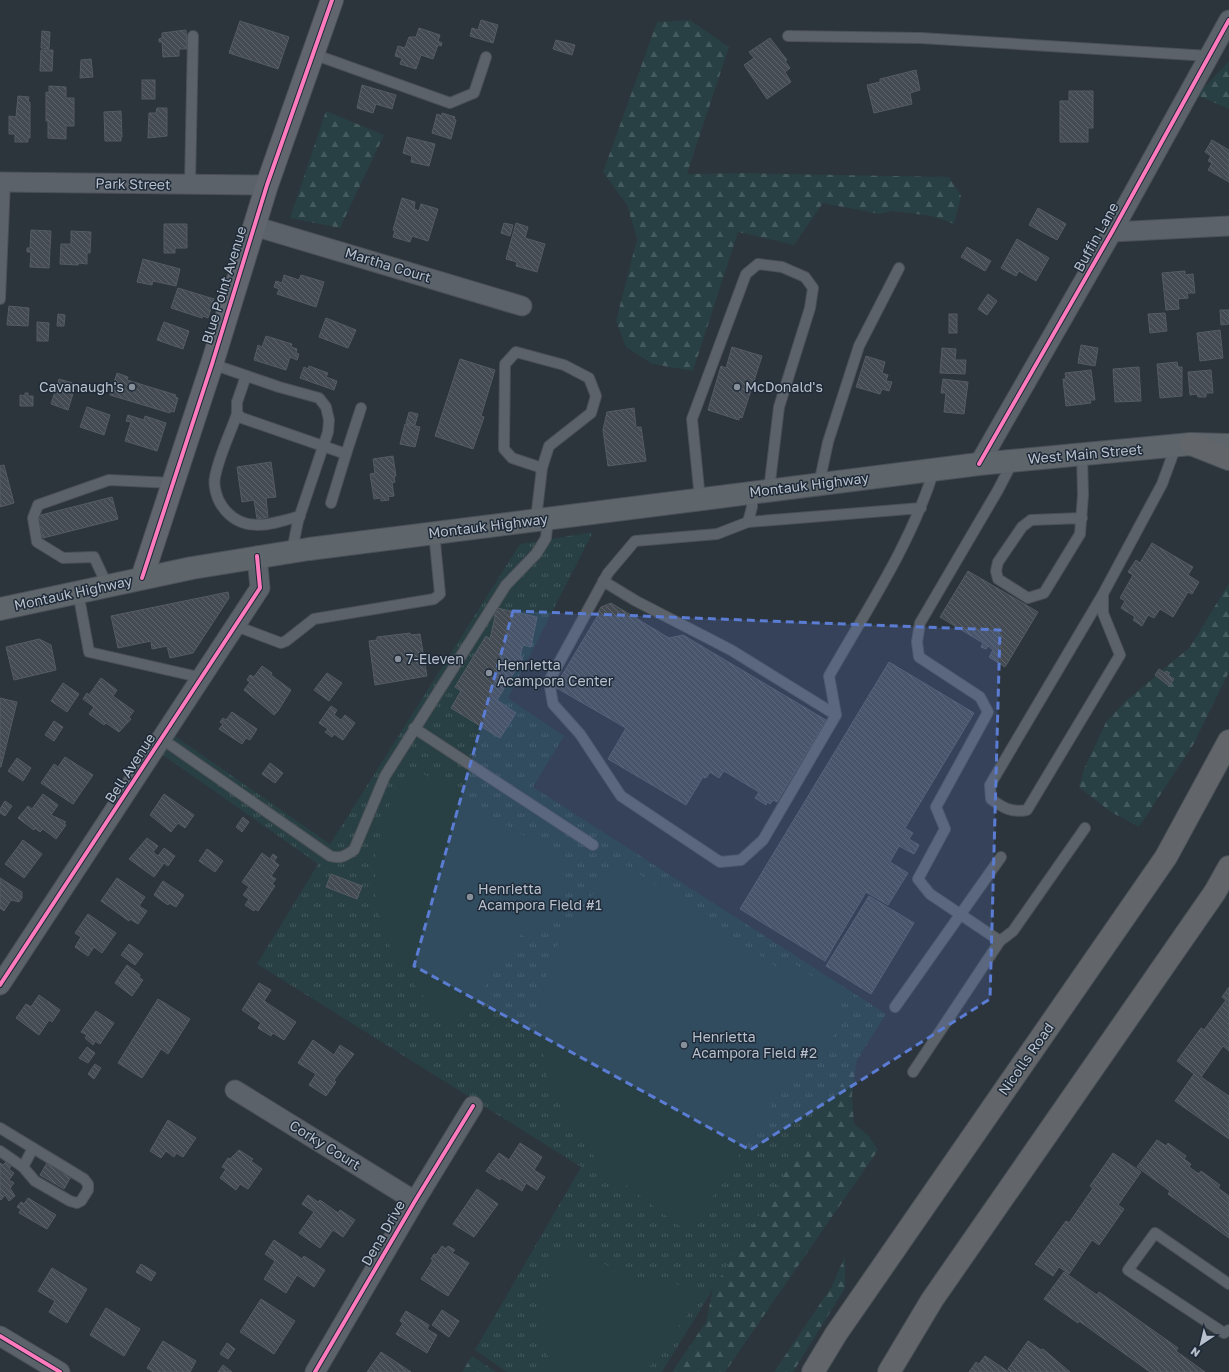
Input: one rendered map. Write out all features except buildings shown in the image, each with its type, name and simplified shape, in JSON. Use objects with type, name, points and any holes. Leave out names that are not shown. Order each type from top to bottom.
[{"type":"highway","points":[[1183,445],[1229,459]]},
{"type":"highway","name":"Nicolls Road","points":[[813,1372],[836,1334],[1166,857],[1229,741]]},
{"type":"highway","points":[[889,1372],[932,1300],[1215,892],[1229,867]]},
{"type":"main road","name":"West Main Street","points":[[979,464],[1183,445]]},
{"type":"main road","points":[[1183,445],[1229,445]]},
{"type":"main road","name":"Montauk Highway","points":[[0,609],[107,585],[257,556],[434,532],[979,464]]},
{"type":"street","name":"Blue Point Avenue","points":[[142,578],[212,364],[266,185],[332,0]]},
{"type":"street","name":"Buffin Lane","points":[[979,464],[1112,232],[1229,20]]},
{"type":"street","name":"Park Street","points":[[2,182],[266,185]]},
{"type":"street","name":"Martha Court","points":[[254,226],[522,306]]},
{"type":"street","points":[[1112,232],[1229,226]]},
{"type":"street","name":"Bell Avenue","points":[[0,985],[260,588],[257,556]]},
{"type":"street","name":"Corky Court","points":[[235,1090],[415,1200]]},
{"type":"street","name":"Dena Drive","points":[[315,1372],[415,1200],[474,1106]]},
{"type":"street","points":[[0,1336],[60,1372]]},
{"type":"lane","points":[[190,184],[193,36]]},
{"type":"lane","points":[[788,36],[921,38],[1209,56]]},
{"type":"lane","points":[[313,54],[450,104],[474,93],[486,57]]},
{"type":"lane","points":[[0,299],[2,182]]},
{"type":"lane","points":[[700,499],[692,420],[746,274],[758,264],[782,267],[805,277],[813,288],[810,308],[779,407],[760,491],[752,507],[748,522]]},
{"type":"lane","points":[[819,484],[828,442],[859,346],[899,268]]},
{"type":"lane","points":[[162,739],[330,856],[339,858],[354,850],[385,776],[414,728],[506,585],[536,554],[546,538],[542,519],[542,468],[548,446],[591,413],[596,396],[589,378],[564,365],[516,352],[505,364],[504,449],[512,458],[542,468]]},
{"type":"lane","points":[[212,364],[319,398],[326,407],[329,420],[324,446],[300,516],[292,551]]},
{"type":"lane","points":[[246,376],[237,402],[237,414],[214,478],[216,494],[220,504],[227,514],[239,522],[249,525],[273,523],[300,516]]},
{"type":"lane","points":[[331,503],[361,408]]},
{"type":"lane","points":[[237,414],[242,418],[346,454]]},
{"type":"lane","points":[[1103,594],[1103,613],[1120,655],[1027,810],[1016,812],[1000,807],[991,799],[990,785],[1103,594],[1183,445]]},
{"type":"lane","points":[[1082,454],[1082,518],[1080,534],[1044,593],[1028,598],[998,579],[996,571],[998,562],[1022,527],[1031,520],[1082,518]]},
{"type":"lane","points":[[1000,941],[930,894],[918,879],[945,829],[936,807],[988,712],[980,697],[944,675],[919,657],[917,642],[920,623],[998,490],[1013,461]]},
{"type":"lane","points":[[921,508],[748,522],[717,534],[635,541],[608,573],[549,681],[553,704],[580,734],[620,796],[720,862],[741,860],[763,840],[836,715],[829,676],[903,546],[921,508],[934,470]]},
{"type":"lane","points":[[107,585],[94,557],[63,558],[37,542],[33,518],[38,505],[109,480],[173,483]]},
{"type":"lane","points":[[236,626],[281,642],[286,641],[314,619],[434,599],[440,594],[434,532]]},
{"type":"lane","points":[[604,581],[636,601],[731,650],[836,715]]},
{"type":"lane","points":[[78,592],[89,652],[202,678]]},
{"type":"lane","points":[[414,728],[593,844]]},
{"type":"lane","points":[[913,1072],[1000,941],[1013,931],[1085,828]]},
{"type":"lane","points":[[895,1007],[1000,857]]},
{"type":"lane","points":[[0,1128],[84,1179],[88,1184],[88,1190],[81,1201],[70,1201],[35,1181],[23,1167],[0,1151]]},
{"type":"lane","points":[[23,1167],[33,1148]]},
{"type":"lane","points":[[1229,1284],[1155,1233],[1128,1270],[1224,1333],[1229,1330]]},
{"type":"highlighted area","points":[[513,611],[1000,630],[990,999],[750,1150],[414,966]]},
{"type":"green space","points":[[690,20],[729,47],[687,174],[741,173],[949,177],[961,196],[954,224],[932,216],[893,211],[879,214],[823,203],[794,245],[738,232],[693,371],[652,364],[626,347],[616,321],[637,239],[627,205],[603,172],[657,22]]},
{"type":"green space","points":[[1229,61],[1229,109],[1197,95]]},
{"type":"green space","points":[[326,111],[384,135],[340,228],[290,218]]},
{"type":"green space","points":[[593,532],[508,698],[564,736],[533,787],[886,1014],[662,1372],[507,1372],[475,1350],[581,1167],[257,964],[318,864],[160,753],[172,734],[330,844],[520,544]]},
{"type":"green space","points":[[1229,583],[1229,672],[1193,745],[1139,827],[1111,812],[1079,787],[1084,769],[1106,722],[1126,701],[1190,647]]},
{"type":"green space","name":"Henrietta Acampora Field #1","points":[[412,767],[560,858],[570,888],[530,941],[521,934],[457,1026],[426,1000],[393,956],[376,905],[375,851],[390,803]]},
{"type":"green space","name":"Henrietta Acampora Field #2","points":[[617,859],[777,967],[785,957],[836,993],[843,1022],[806,1074],[796,1067],[689,1233],[602,1167],[563,1113],[545,1071],[539,1005],[554,950]]},
{"type":"green space","points":[[857,1059],[852,1094],[854,1124],[868,1135],[878,1150],[725,1372],[672,1372],[706,1322],[717,1269]]},
{"type":"green space","points":[[561,1247],[637,1277],[692,1287],[698,1300],[646,1372],[557,1372],[539,1340],[540,1298]]},
{"type":"green space","points":[[845,1256],[845,1288],[793,1372],[774,1372],[832,1286]]},
{"type":"green space","points":[[472,1356],[496,1372],[462,1372]]},
{"type":"cycle path","points":[[142,578],[212,364],[267,185],[332,0]]},
{"type":"cycle path","points":[[979,464],[1112,232],[1229,20]]},
{"type":"cycle path","points":[[0,985],[260,588],[257,556]]},
{"type":"cycle path","points":[[315,1372],[415,1201],[473,1106]]},
{"type":"cycle path","points":[[0,1336],[60,1372]]},
{"type":"place","name":"Cavanaugh's","points":[[132,387]]},
{"type":"place","name":"McDonald's","points":[[737,387]]},
{"type":"place","name":"7-Eleven","points":[[398,659]]},
{"type":"place","name":"Henrietta Acampora Center","points":[[489,673]]},
{"type":"place","name":"Henrietta Acampora Field #1","points":[[470,897]]},
{"type":"place","name":"Henrietta Acampora Field #2","points":[[684,1045]]}]
